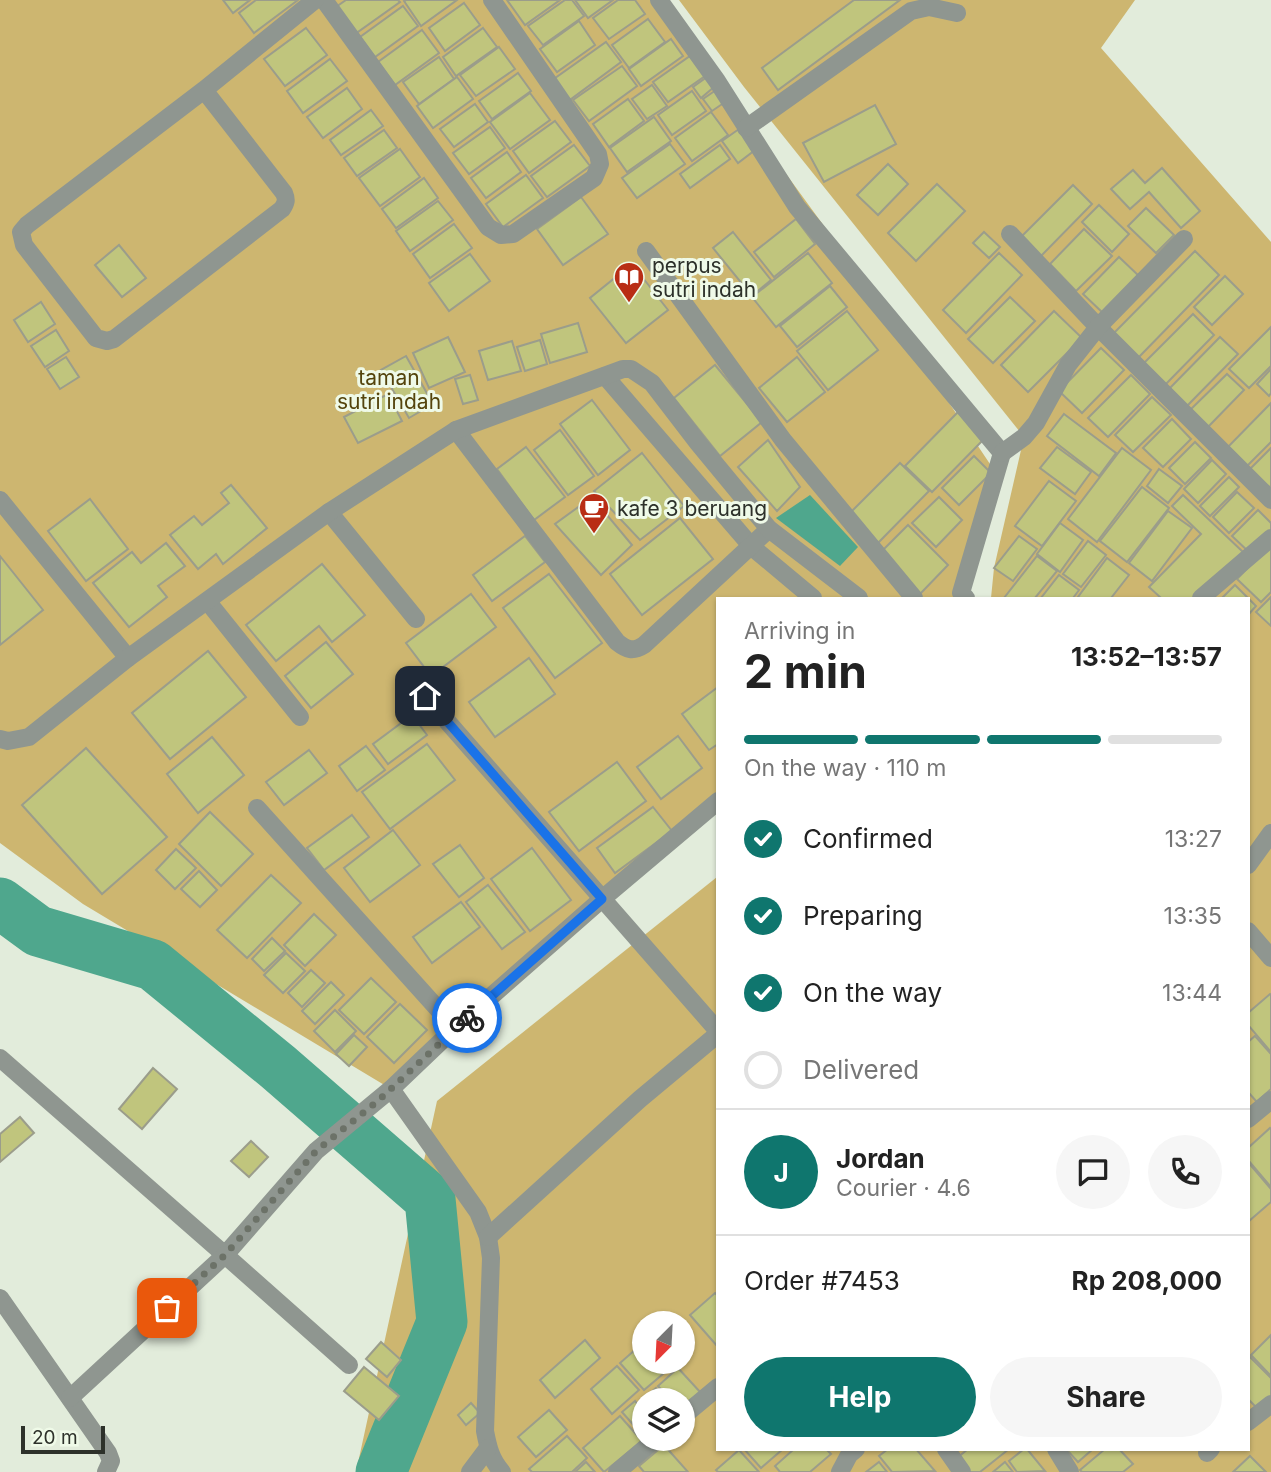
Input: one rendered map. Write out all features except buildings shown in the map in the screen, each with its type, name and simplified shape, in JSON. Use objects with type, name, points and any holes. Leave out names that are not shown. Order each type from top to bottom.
[{"type":"street","points":[[204,90],[284,193],[285,204],[114,339],[96,338],[24,245],[21,232],[315,0]]},
{"type":"street","points":[[324,0],[488,227],[501,235],[513,234],[594,178],[600,163],[598,154],[492,0]]},
{"type":"street","points":[[659,0],[717,81],[797,207],[1002,453]]},
{"type":"street","points":[[746,128],[911,11],[929,7],[957,13]]},
{"type":"street","points":[[1010,233],[1098,327],[1271,500]]},
{"type":"street","points":[[960,597],[1002,453],[1024,437],[1036,423],[1068,365],[1098,327],[1184,239]]},
{"type":"street","points":[[646,251],[783,440],[913,597]]},
{"type":"street","points":[[0,739],[8,741],[29,737],[128,658],[329,512],[456,430],[623,369],[631,369],[652,383],[769,529],[858,597]]},
{"type":"street","points":[[604,376],[752,547],[812,597]]},
{"type":"street","points":[[456,430],[617,642],[626,649],[636,650],[644,645],[769,529]]},
{"type":"street","points":[[0,500],[128,658]]},
{"type":"street","points":[[329,512],[416,619]]},
{"type":"street","points":[[1202,597],[1271,538]]},
{"type":"street","points":[[208,602],[300,717]]},
{"type":"street","points":[[425,696],[716,1030]]},
{"type":"street","points":[[70,1398],[225,1255],[316,1151],[367,1110],[455,1028],[716,803]]},
{"type":"street","points":[[257,808],[455,1028]]},
{"type":"street","points":[[1250,862],[1271,834]]},
{"type":"street","points":[[1250,933],[1271,958]]},
{"type":"street","points":[[488,1237],[716,1034]]},
{"type":"street","points":[[0,1058],[349,1365]]},
{"type":"street","points":[[391,1089],[478,1212],[488,1237],[491,1258],[485,1431],[494,1463],[502,1472]]},
{"type":"street","points":[[1250,1117],[1271,1100]]},
{"type":"street","points":[[0,1298],[108,1453],[110,1461],[106,1472]]},
{"type":"street","points":[[695,1406],[716,1389]]},
{"type":"street","points":[[1250,1420],[1271,1404]]},
{"type":"street","points":[[470,1472],[488,1448]]},
{"type":"street","points":[[617,1472],[642,1451]]},
{"type":"street","points":[[840,1472],[854,1451]]},
{"type":"street","points":[[947,1451],[962,1472]]},
{"type":"street","points":[[1057,1451],[1070,1472]]},
{"type":"green space","name":"taman sutri indah","points":[[0,0],[659,0],[905,337],[996,473],[961,593],[955,597],[716,597],[716,805],[391,1089],[83,904],[0,843]]},
{"type":"green space","points":[[679,0],[1135,0],[1101,48],[1271,242],[1271,1472],[356,1472],[437,1101],[716,878],[716,1451],[1250,1451],[1250,597],[991,597],[994,568],[1024,437],[744,87]]},
{"type":"shaded area","points":[[810,495],[858,547],[840,566],[776,518]]},
{"type":"waterway","points":[[0,903],[38,931],[153,965],[278,1067],[430,1199],[442,1322],[381,1472]]},
{"type":"way so far","points":[[167,1308],[225,1255],[316,1151],[379,1100],[467,1018]]},
{"type":"place","name":"perpus sutri indah","points":[[629,304]]},
{"type":"place","name":"kafe 3 beruang","points":[[594,535]]},
{"type":"route","points":[[425,696],[602,899],[467,1018]]}]
